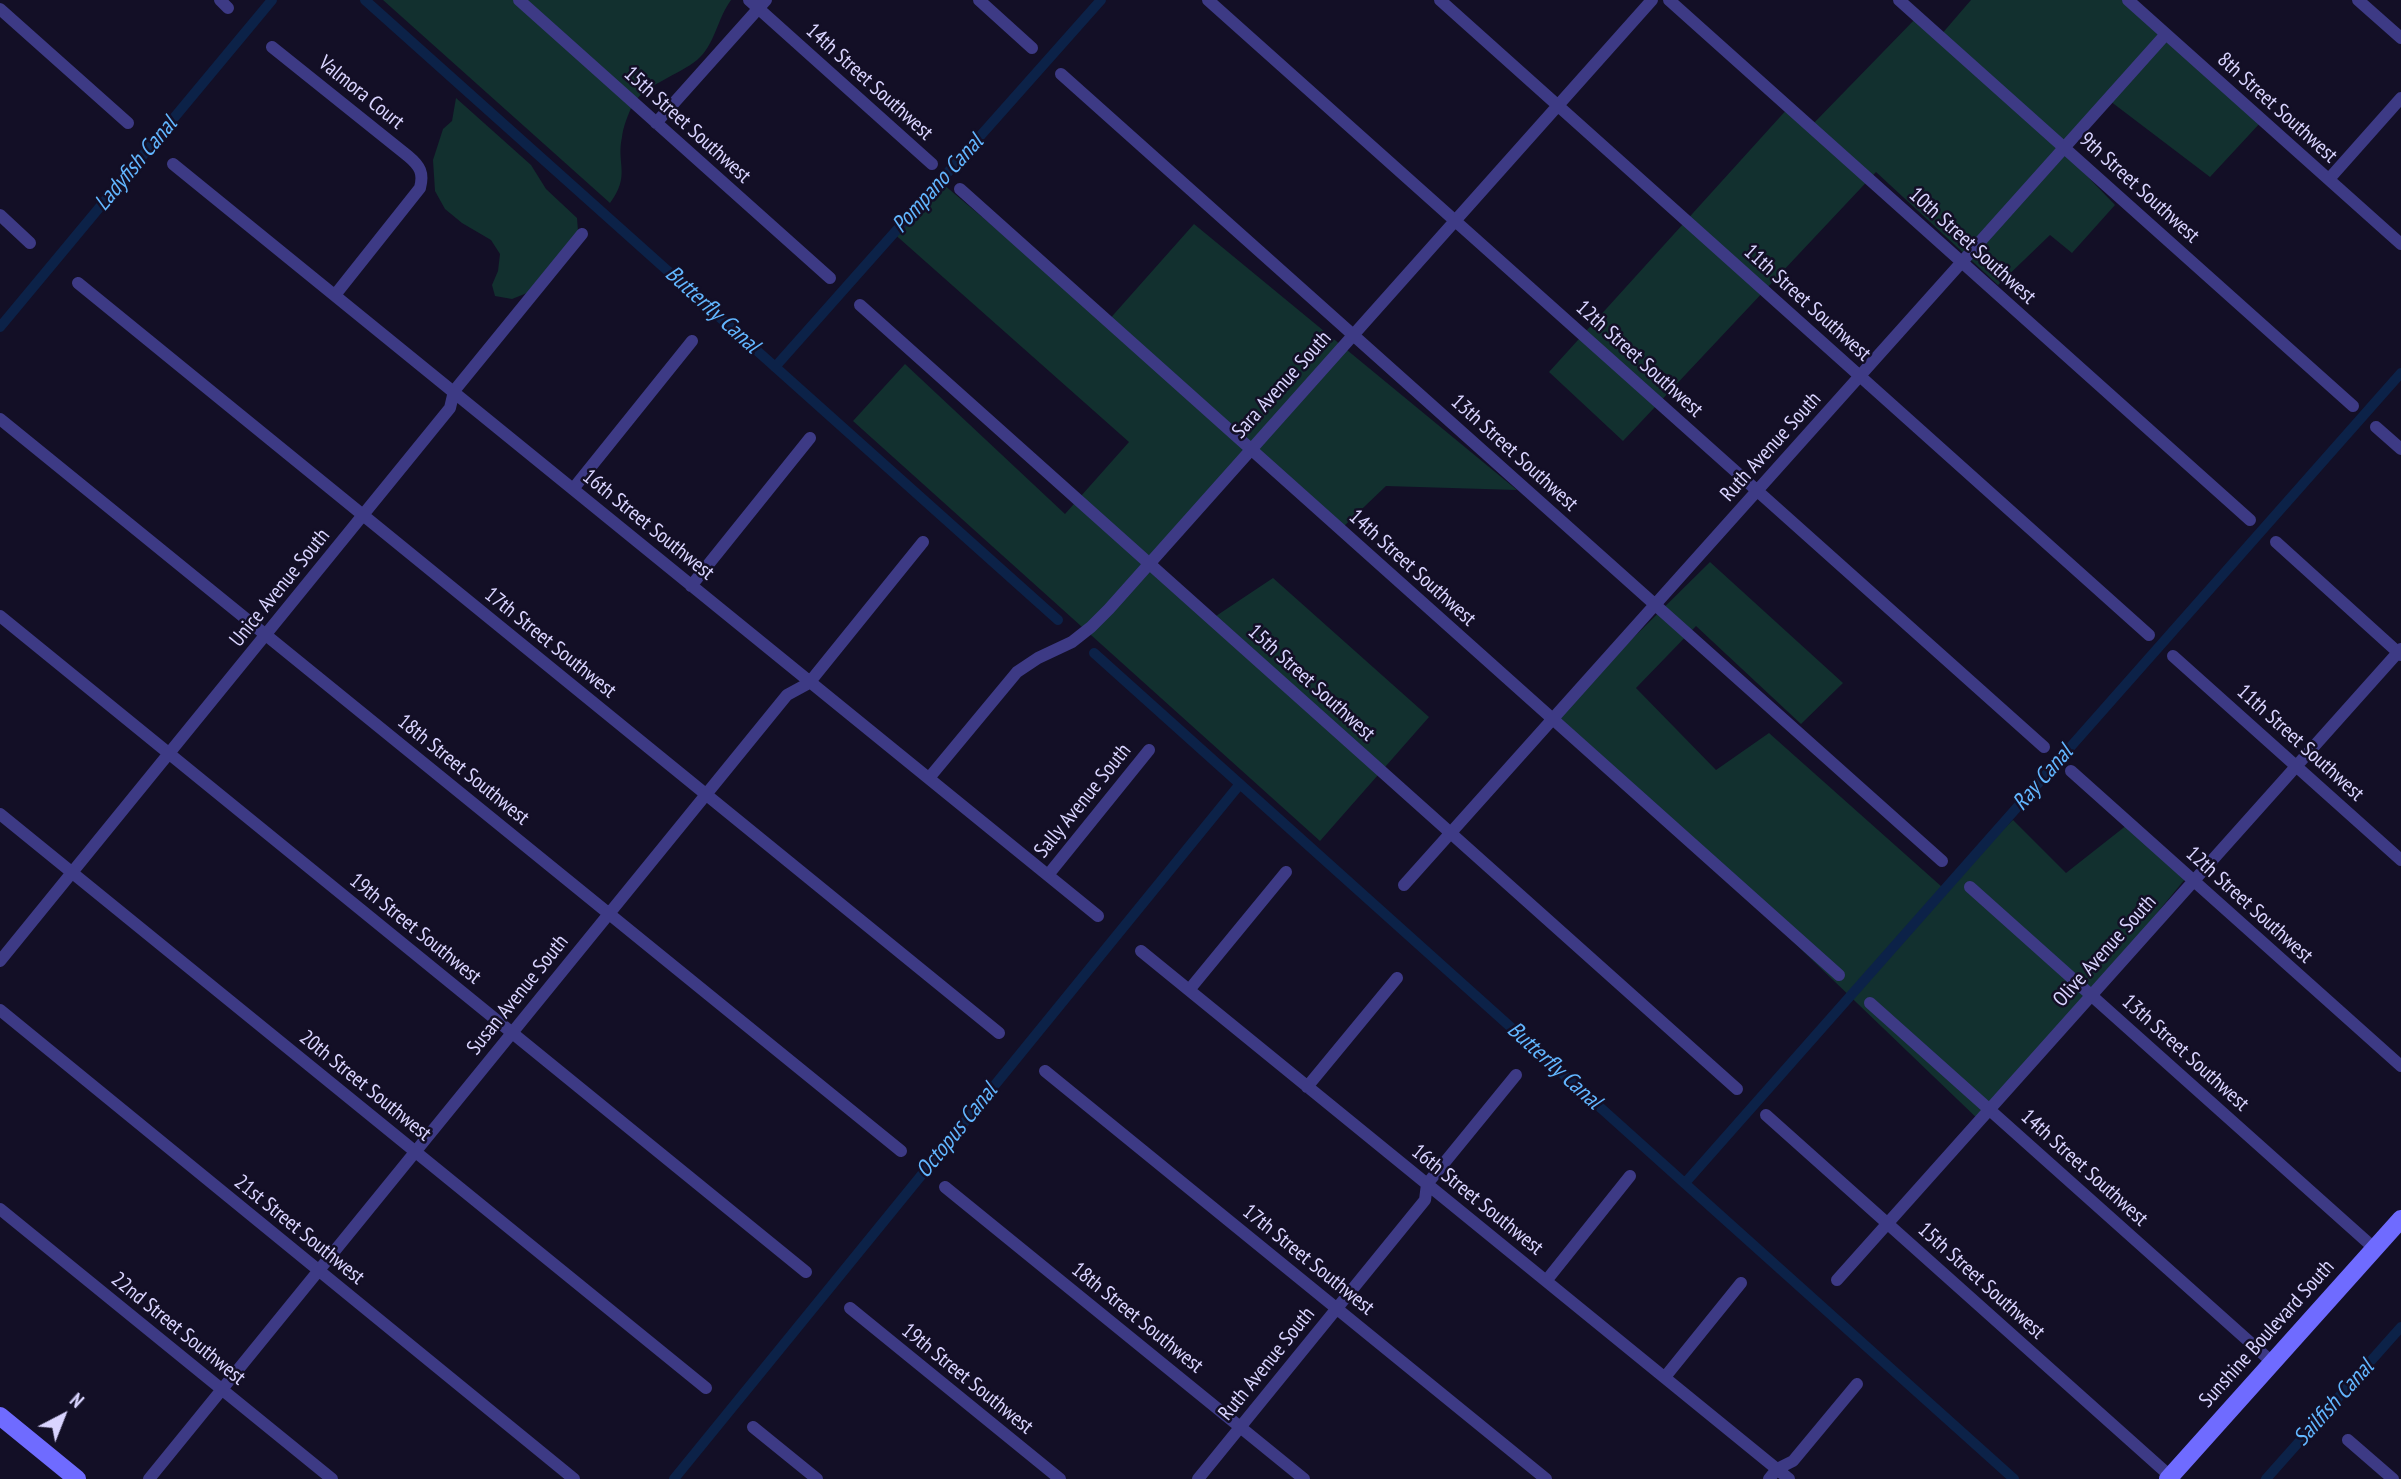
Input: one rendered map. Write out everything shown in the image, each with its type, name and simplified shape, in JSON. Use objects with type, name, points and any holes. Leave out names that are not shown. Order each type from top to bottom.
[{"type":"street","name":"15th Street Southwest","points":[[519,0],[830,278]]},
{"type":"street","points":[[979,0],[1032,48]]},
{"type":"street","name":"12th Street Southwest","points":[[1208,0],[2044,747]]},
{"type":"street","name":"11th Street Southwest","points":[[1440,0],[2149,635]]},
{"type":"street","name":"Sara Avenue South","points":[[929,778],[1017,672],[1082,635],[1109,609],[1652,0]]},
{"type":"street","name":"10th Street Southwest","points":[[1669,0],[2250,520]]},
{"type":"street","name":"9th Street Southwest","points":[[1899,0],[2353,406]]},
{"type":"street","name":"8th Street Southwest","points":[[2128,0],[2401,244]]},
{"type":"street","points":[[2358,0],[2401,38]]},
{"type":"street","points":[[656,123],[758,3]]},
{"type":"street","name":"14th Street Southwest","points":[[758,3],[932,164]]},
{"type":"street","points":[[0,9],[128,124]]},
{"type":"street","name":"Ruth Avenue South","points":[[1404,885],[2166,34]]},
{"type":"street","name":"Valmora Court","points":[[272,47],[418,164],[422,172],[420,188],[335,295]]},
{"type":"street","name":"13th Street Southwest","points":[[1061,74],[1942,861]]},
{"type":"street","points":[[2329,179],[2401,98]]},
{"type":"street","name":"16th Street Southwest","points":[[173,164],[1098,916]]},
{"type":"street","name":"14th Street Southwest","points":[[960,189],[1839,975]]},
{"type":"street","points":[[0,215],[30,243]]},
{"type":"street","name":"Unice Avenue South","points":[[0,961],[450,408],[454,391],[582,234]]},
{"type":"street","name":"17th Street Southwest","points":[[78,283],[999,1033]]},
{"type":"street","name":"15th Street Southwest","points":[[860,305],[1737,1089]]},
{"type":"street","points":[[573,489],[692,341]]},
{"type":"street","name":"18th Street Southwest","points":[[0,419],[901,1151]]},
{"type":"street","points":[[2376,427],[2401,449]]},
{"type":"street","points":[[691,586],[810,439]]},
{"type":"street","name":"Susan Avenue South","points":[[149,1479],[787,695],[809,683],[923,542]]},
{"type":"street","points":[[2276,542],[2400,652]]},
{"type":"street","name":"19th Street Southwest","points":[[0,616],[806,1272]]},
{"type":"street","name":"Olive Avenue South","points":[[1837,1280],[2400,652]]},
{"type":"street","name":"11th Street Southwest","points":[[2173,656],[2401,860]]},
{"type":"street","name":"Sally Avenue South","points":[[1048,875],[1149,750]]},
{"type":"street","name":"12th Street Southwest","points":[[2071,772],[2401,1066]]},
{"type":"street","name":"20th Street Southwest","points":[[0,814],[706,1388]]},
{"type":"street","points":[[1189,990],[1286,872]]},
{"type":"street","name":"13th Street Southwest","points":[[1970,887],[2374,1248]]},
{"type":"street","name":"16th Street Southwest","points":[[1141,951],[1665,1377],[1773,1474],[1789,1479]]},
{"type":"street","points":[[1307,1087],[1397,978]]},
{"type":"street","name":"14th Street Southwest","points":[[1870,1003],[2272,1362]]},
{"type":"street","name":"21st Street Southwest","points":[[0,1010],[574,1479]]},
{"type":"street","name":"17th Street Southwest","points":[[1045,1071],[1546,1479]]},
{"type":"street","name":"Ruth Avenue South","points":[[1198,1479],[1425,1200],[1427,1184],[1516,1075]]},
{"type":"street","name":"15th Street Southwest","points":[[1766,1115],[2169,1478]]},
{"type":"street","points":[[1546,1281],[1630,1176]]},
{"type":"street","name":"18th Street Southwest","points":[[945,1187],[1304,1479]]},
{"type":"street","name":"22nd Street Southwest","points":[[0,1209],[332,1479]]},
{"type":"street","name":"Sunshine Boulevard South","points":[[2169,1478],[2401,1219]]},
{"type":"street","points":[[1665,1377],[1741,1283]]},
{"type":"street","name":"19th Street Southwest","points":[[850,1308],[1060,1479]]},
{"type":"street","points":[[1773,1474],[1793,1461],[1857,1384]]},
{"type":"street","points":[[0,1416],[77,1479]]},
{"type":"street","points":[[753,1427],[817,1479]]},
{"type":"street","points":[[2348,1440],[2393,1479]]},
{"type":"green space","points":[[383,0],[731,0],[703,54],[644,92],[632,106],[621,146],[620,185],[610,203]]},
{"type":"green space","points":[[1971,0],[2129,0],[2261,122],[2210,177],[2110,101],[2063,151],[2115,205],[2072,253],[2050,235],[1998,285],[1876,172],[1623,441],[1549,372],[1789,107],[1811,126],[1918,16],[1940,36]]},
{"type":"green space","points":[[456,98],[531,165],[546,189],[577,218],[578,231],[527,293],[512,299],[495,296],[492,285],[498,271],[500,254],[491,240],[462,223],[445,209],[435,191],[433,160],[443,129],[452,121]]},
{"type":"green space","points":[[937,179],[1107,322],[1194,224],[1517,490],[1386,486],[1343,527],[1257,451],[1152,569],[1207,622],[1273,578],[1429,717],[1320,841],[853,421],[905,364],[1065,514],[1129,442],[891,231]]},
{"type":"green space","points":[[1710,562],[1843,683],[1801,724],[1696,626],[1636,688],[1716,770],[1769,733],[1942,887],[2013,820],[2066,873],[2132,821],[2190,873],[1983,1124],[1556,714]]},
{"type":"waterway","name":"Ladyfish Canal","points":[[0,327],[272,0]]},
{"type":"waterway","name":"Butterfly Canal","points":[[365,0],[1058,620]]},
{"type":"waterway","name":"Pompano Canal","points":[[775,367],[1101,0]]},
{"type":"waterway","name":"Ray Canal","points":[[1685,1183],[2401,373]]},
{"type":"waterway","name":"Butterfly Canal","points":[[1094,653],[2014,1479]]},
{"type":"waterway","name":"Octopus Canal","points":[[674,1479],[1240,784]]},
{"type":"waterway","name":"Sailfish Canal","points":[[2266,1479],[2401,1327]]}]
